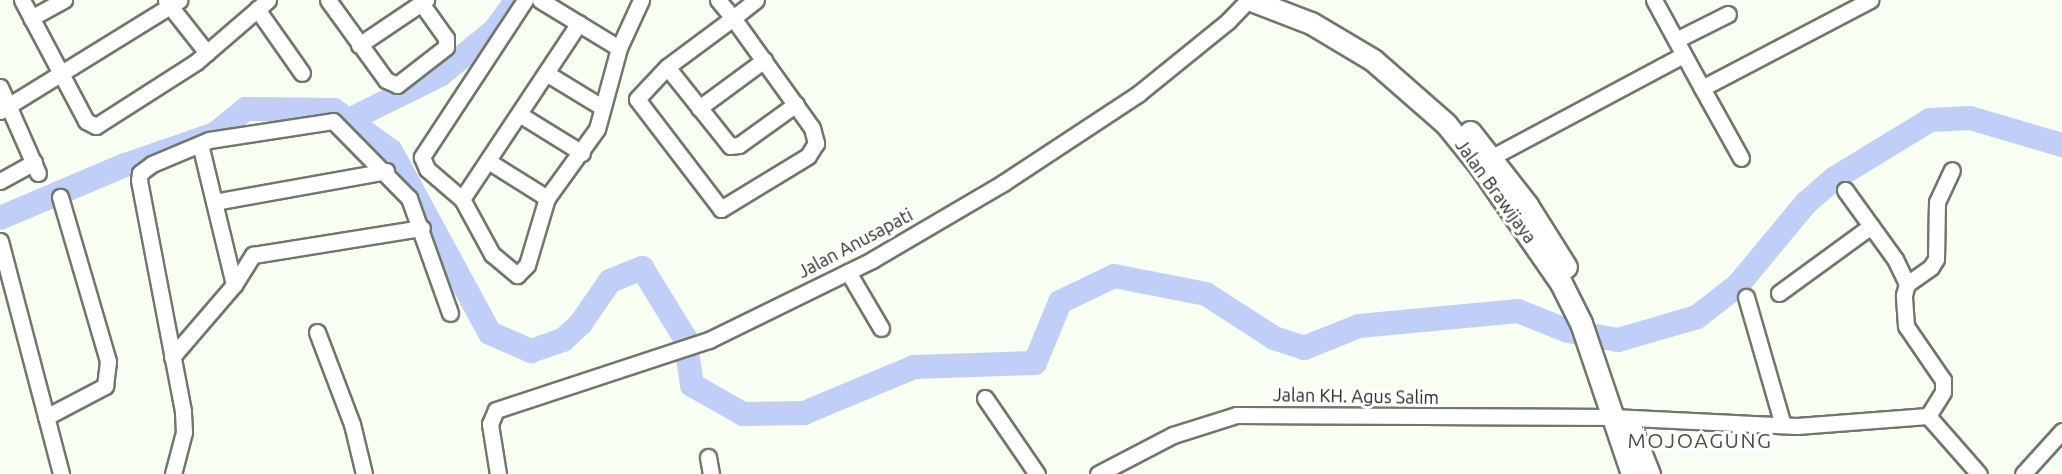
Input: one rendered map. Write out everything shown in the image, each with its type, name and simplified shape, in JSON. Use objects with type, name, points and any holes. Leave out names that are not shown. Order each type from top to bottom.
[{"type":"highway","name":"Jalan Brawijaya","points":[[1249,0],[1336,35],[1403,84],[1446,124],[1524,227],[1586,320]]},
{"type":"highway","name":"Jalan Brawijaya","points":[[1289,0],[1358,34],[1385,53],[1446,105],[1492,157],[1562,259],[1601,362],[1619,418],[1632,474]]},
{"type":"highway","name":"Jalan Brawijaya","points":[[1619,418],[1649,474]]},
{"type":"street","points":[[22,0],[59,74],[88,124],[96,126],[207,53],[262,4],[302,73]]},
{"type":"street","points":[[31,18],[63,0]]},
{"type":"street","points":[[525,0],[422,157],[427,169],[462,199],[492,254],[517,275],[527,265],[547,198],[582,153],[597,129],[619,48],[641,0]]},
{"type":"street","points":[[540,0],[619,48]]},
{"type":"street","points":[[718,0],[733,18],[764,60],[812,128],[814,150],[751,192],[718,208],[638,104],[639,94],[667,67],[733,18],[756,0]]},
{"type":"street","name":"Jalan Anusapati","points":[[498,474],[490,424],[496,410],[710,340],[848,272],[1003,183],[1138,94],[1228,21],[1249,0]]},
{"type":"street","points":[[1654,0],[1741,158]]},
{"type":"street","points":[[1702,88],[1870,0]]},
{"type":"street","points":[[5,108],[172,2],[207,53]]},
{"type":"street","points":[[334,2],[359,45],[386,80],[397,85],[446,47],[446,38],[424,2],[359,45]]},
{"type":"street","points":[[1676,40],[1728,14]]},
{"type":"street","points":[[462,199],[579,23]]},
{"type":"street","points":[[1492,157],[1683,55]]},
{"type":"street","points":[[699,108],[764,60]]},
{"type":"street","points":[[667,67],[726,144],[734,147],[796,104]]},
{"type":"street","points":[[546,73],[602,107]]},
{"type":"street","points":[[0,87],[5,108],[36,167],[0,181]]},
{"type":"street","points":[[519,114],[582,153]]},
{"type":"street","points":[[173,474],[184,432],[139,176],[152,164],[200,144],[333,121],[386,171],[409,198],[422,228],[450,313]]},
{"type":"street","points":[[200,144],[234,285]]},
{"type":"street","points":[[488,161],[547,198]]},
{"type":"street","points":[[1907,284],[1931,267],[1936,259],[1938,202],[1952,170]]},
{"type":"street","points":[[214,202],[386,171]]},
{"type":"street","points":[[1845,190],[1871,226],[1907,284],[1903,307],[1906,326],[1944,380],[1943,392],[1928,417],[1979,474]]},
{"type":"street","points":[[46,417],[105,386],[108,361],[60,197]]},
{"type":"street","points":[[1779,293],[1871,226]]},
{"type":"street","points":[[228,261],[422,228]]},
{"type":"street","points":[[0,241],[60,474]]},
{"type":"street","points":[[172,357],[234,285],[253,255]]},
{"type":"street","points":[[848,272],[881,328]]},
{"type":"street","points":[[1746,297],[1783,425]]},
{"type":"street","points":[[317,332],[352,424],[364,474]]},
{"type":"street","points":[[985,398],[1037,474]]},
{"type":"street","name":"Jalan KH. Agus Salim","points":[[1098,474],[1173,435],[1227,416],[1619,418],[1783,425],[1928,417]]},
{"type":"street","points":[[2023,474],[2062,431]]},
{"type":"street","points":[[708,457],[711,474]]},
{"type":"waterway","points":[[349,120],[440,75],[495,30],[517,0]]},
{"type":"waterway","points":[[0,218],[125,165],[215,134],[246,109],[334,110],[391,151],[490,333],[531,351],[563,340],[581,323],[610,281],[642,268],[685,338],[692,385],[743,414],[804,413],[914,367],[1035,363],[1060,302],[1114,276],[1206,294],[1274,338],[1304,348],[1359,326],[1518,311],[1568,331],[1618,340],[1697,317],[1738,285],[1806,203],[1835,178],[1930,120],[1970,118],[2062,145]]},
{"type":"district","name":"MOJOAGUNG","points":[[1700,440]]}]
